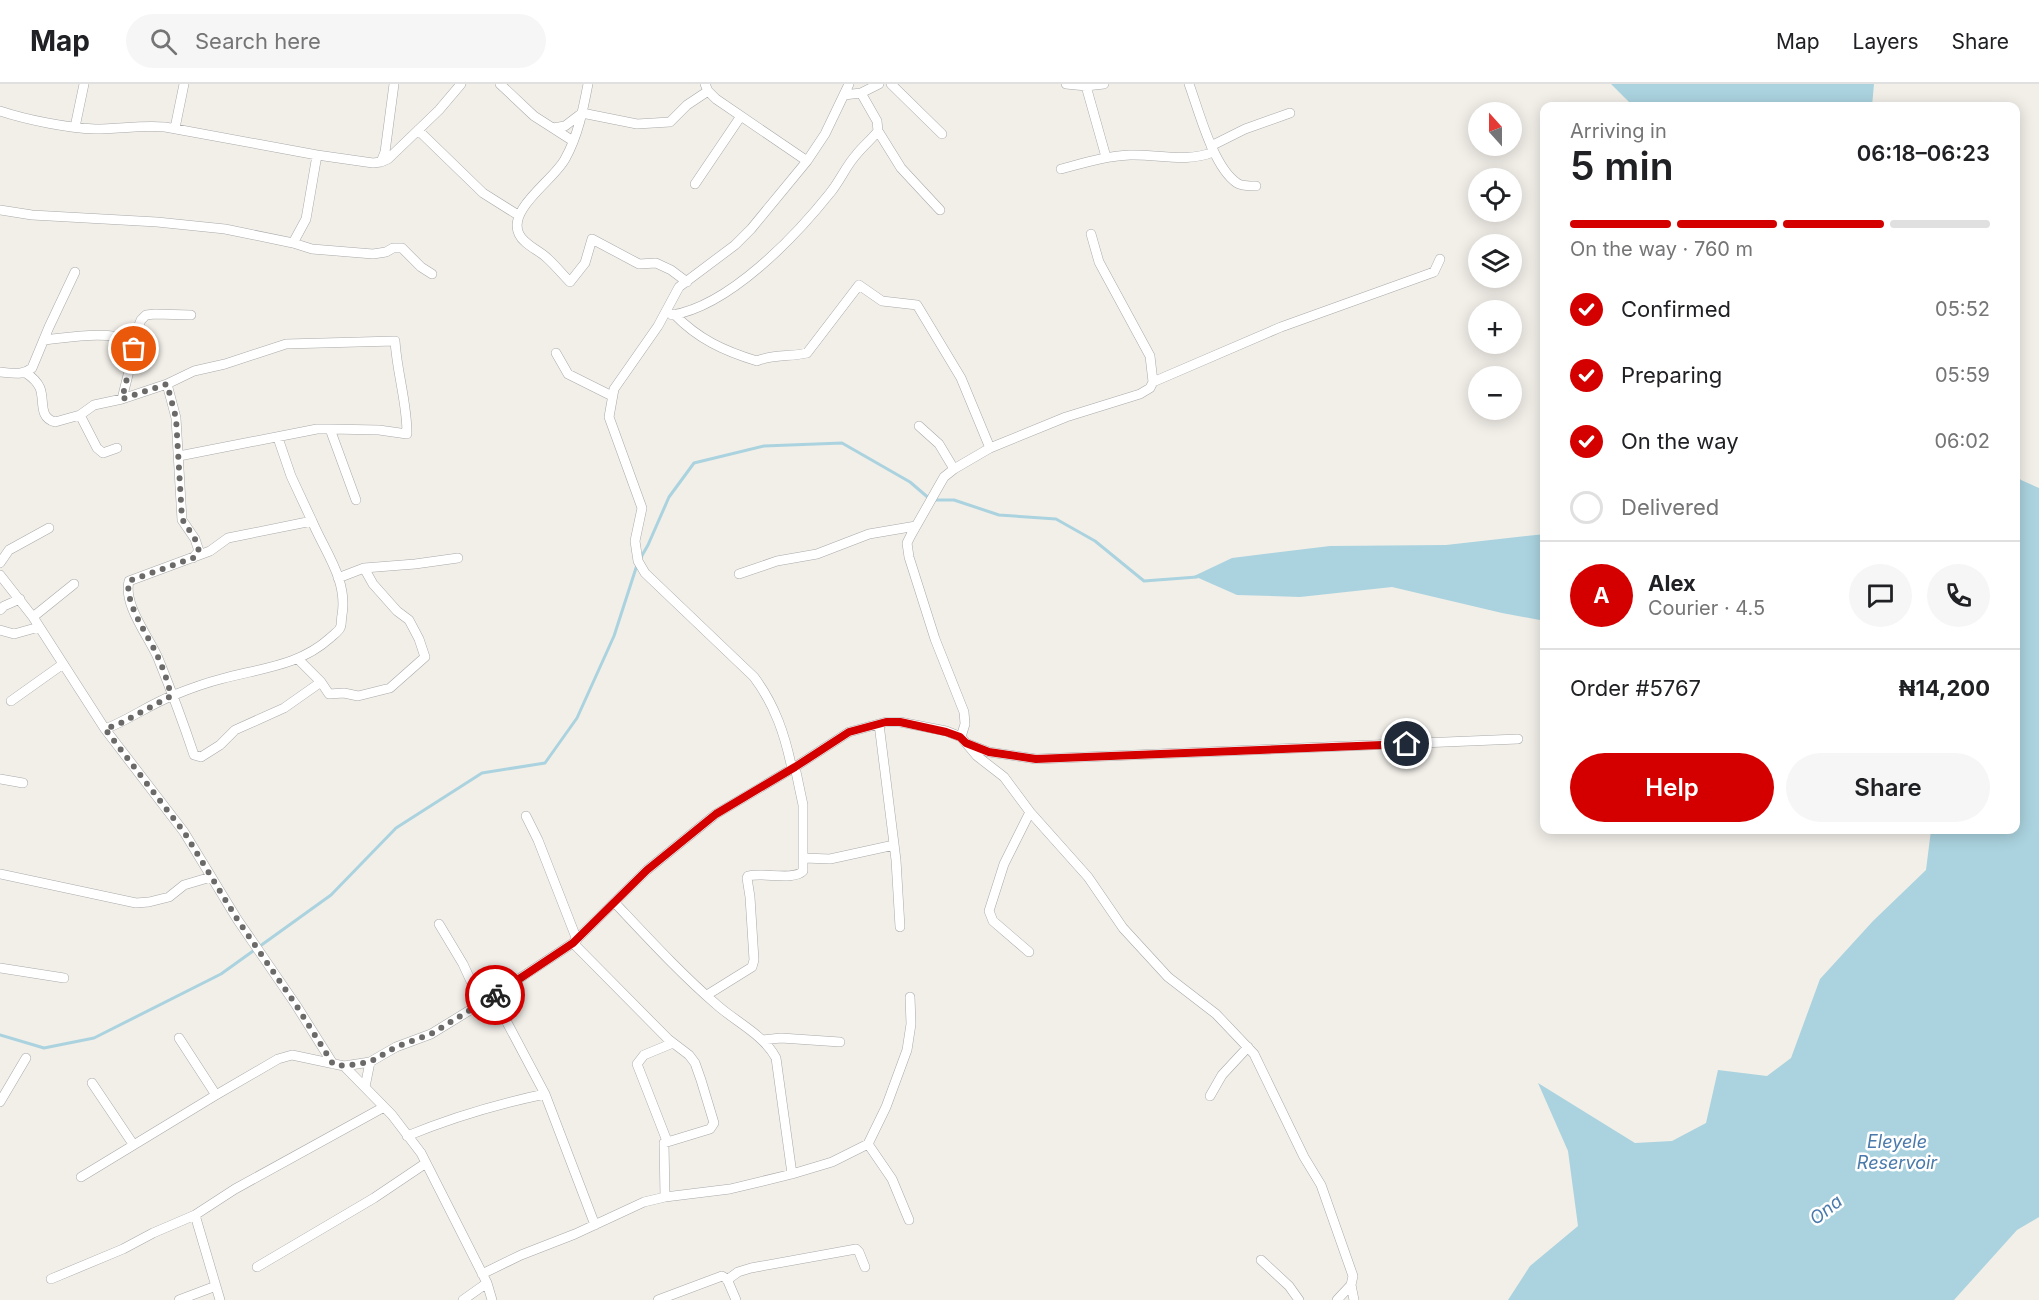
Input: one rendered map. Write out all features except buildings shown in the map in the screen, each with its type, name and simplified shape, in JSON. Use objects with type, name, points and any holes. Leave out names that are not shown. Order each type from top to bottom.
[{"type":"street","points":[[75,127],[84,84]]},
{"type":"street","points":[[175,128],[184,84]]},
{"type":"street","points":[[381,162],[385,152],[394,84]]},
{"type":"street","points":[[0,111],[75,127],[96,129],[142,125],[175,128],[317,155],[373,163],[388,159],[461,84]]},
{"type":"street","points":[[500,84],[534,116],[573,141]]},
{"type":"street","points":[[588,84],[573,141],[560,168],[528,201],[518,215],[517,228],[520,236],[547,257],[570,282],[585,263],[592,239],[639,264],[656,263],[687,282]]},
{"type":"street","points":[[707,995],[752,967],[754,960],[748,876],[801,874],[804,871],[803,805],[778,718],[761,686],[645,573],[638,561],[635,541],[642,508],[609,417],[612,396],[614,389],[668,315],[679,287],[735,245],[807,161],[825,134],[849,84]]},
{"type":"street","points":[[844,95],[861,93],[879,84]]},
{"type":"street","points":[[891,84],[942,134]]},
{"type":"street","points":[[1066,84],[1086,86],[1104,84]]},
{"type":"street","points":[[1189,84],[1212,149],[1236,183],[1256,186]]},
{"type":"street","points":[[1086,86],[1106,157]]},
{"type":"street","points":[[553,128],[565,126],[582,113],[637,124],[670,122],[707,88],[741,116],[807,161]]},
{"type":"street","points":[[861,93],[877,121],[878,131],[902,168],[940,210]]},
{"type":"street","points":[[1061,169],[1106,157],[1131,155],[1197,157],[1245,129],[1290,113]]},
{"type":"street","points":[[695,184],[741,116]]},
{"type":"street","points":[[418,130],[483,193],[518,215]]},
{"type":"street","points":[[668,315],[691,311],[701,306],[732,288],[762,265],[831,192],[855,156],[878,131]]},
{"type":"street","points":[[293,243],[306,219],[317,155]]},
{"type":"street","points":[[0,210],[32,215],[157,222],[225,230],[293,243],[312,249],[373,254],[386,252],[393,248],[402,248],[421,267],[432,274]]},
{"type":"street","points":[[1091,234],[1099,262],[1150,356],[1153,382],[1150,388],[1140,394],[1066,417],[990,448],[954,469],[944,477],[916,526],[908,543],[909,557],[935,639],[964,712],[963,740],[977,756],[1004,777],[1030,812],[1088,877],[1123,928],[1168,977],[1216,1014],[1248,1047],[1259,1062],[1304,1157],[1321,1185],[1353,1276],[1351,1286],[1354,1300]]},
{"type":"street","points":[[1153,382],[1281,327],[1434,272],[1440,258]]},
{"type":"street","points":[[0,372],[20,374],[32,368],[75,272]]},
{"type":"street","points":[[668,315],[719,348],[758,361],[769,356],[796,355],[807,352],[859,285],[882,301],[917,305],[962,378],[990,448]]},
{"type":"street","points":[[122,399],[132,359],[133,340],[141,320],[146,315],[191,315]]},
{"type":"street","points":[[44,340],[99,335],[121,336],[133,340]]},
{"type":"street","points":[[26,373],[39,386],[42,411],[50,420],[56,422],[80,415],[94,405],[122,399],[167,384],[194,370],[225,364],[286,344],[395,341],[397,366],[404,396],[407,434],[379,430],[317,429],[179,456]]},
{"type":"street","points":[[556,353],[568,374],[612,396]]},
{"type":"street","points":[[167,384],[176,418],[182,519],[195,539],[199,551],[193,558]]},
{"type":"street","points":[[80,415],[97,448],[103,453],[117,448]]},
{"type":"street","points":[[919,426],[939,444],[954,469]]},
{"type":"street","points":[[330,429],[356,500]]},
{"type":"street","points":[[105,729],[171,696],[218,680],[299,660],[323,645],[340,629],[344,602],[338,578],[328,550],[291,477],[278,438]]},
{"type":"street","points":[[312,522],[228,538],[210,551],[129,581],[127,587],[145,635],[157,655],[194,755],[201,757],[220,745],[235,729],[284,708],[321,682]]},
{"type":"street","points":[[739,574],[777,561],[817,554],[869,534],[916,526]]},
{"type":"street","points":[[0,563],[9,550],[49,528]]},
{"type":"street","points":[[338,578],[364,568],[458,558]]},
{"type":"street","points":[[299,660],[330,694],[344,693],[358,696],[390,688],[425,657],[409,620],[397,611],[373,584],[364,568]]},
{"type":"street","points":[[0,575],[33,617],[105,729],[184,832],[333,1064]]},
{"type":"street","points":[[33,617],[74,584]]},
{"type":"street","points":[[0,610],[20,600]]},
{"type":"street","points":[[0,630],[14,634],[39,627]]},
{"type":"street","points":[[11,701],[63,664]]},
{"type":"street","points":[[81,1177],[278,1059],[292,1055],[344,1066],[370,1062],[396,1047],[431,1034],[575,941],[647,870],[716,814],[849,732],[879,724],[900,722],[946,732],[989,752],[1036,759],[1518,739]]},
{"type":"street","points":[[879,724],[894,845],[900,927]]},
{"type":"street","points":[[0,779],[23,783]]},
{"type":"street","points":[[1029,952],[993,921],[989,911],[1004,864],[1030,812]]},
{"type":"street","points":[[526,816],[546,859],[575,941],[695,1063],[714,1124],[710,1129],[667,1141],[663,1146],[665,1197]]},
{"type":"street","points":[[804,858],[830,859],[894,845]]},
{"type":"street","points":[[0,874],[136,903],[169,897],[184,885],[211,877]]},
{"type":"street","points":[[615,903],[672,963],[762,1040],[776,1058],[792,1174]]},
{"type":"street","points":[[439,924],[463,964],[481,1003]]},
{"type":"street","points":[[0,968],[63,978]]},
{"type":"street","points":[[493,996],[545,1094],[595,1225]]},
{"type":"street","points":[[463,1300],[484,1279],[521,1255],[644,1202],[665,1197],[730,1189],[792,1174],[832,1162],[868,1144],[886,1107],[907,1050],[911,1024],[910,997]]},
{"type":"street","points":[[179,1038],[216,1095]]},
{"type":"street","points":[[762,1040],[781,1038],[840,1042]]},
{"type":"street","points":[[667,1141],[637,1064],[644,1055],[673,1043]]},
{"type":"street","points":[[1210,1096],[1222,1075],[1248,1047]]},
{"type":"street","points":[[0,1102],[26,1058]]},
{"type":"street","points":[[365,1088],[370,1062]]},
{"type":"street","points":[[344,1066],[384,1107],[426,1163],[484,1279],[492,1300]]},
{"type":"street","points":[[92,1083],[133,1144]]},
{"type":"street","points":[[407,1136],[460,1115],[545,1094]]},
{"type":"street","points":[[51,1279],[123,1249],[195,1215],[235,1189],[384,1107]]},
{"type":"street","points":[[868,1144],[892,1179],[909,1220]]},
{"type":"street","points":[[257,1267],[374,1198],[426,1163]]},
{"type":"street","points":[[195,1215],[220,1300]]},
{"type":"street","points":[[728,1281],[738,1272],[751,1268],[856,1249],[860,1252],[865,1267]]},
{"type":"street","points":[[1261,1260],[1289,1286],[1299,1300]]},
{"type":"street","points":[[658,1300],[722,1276],[728,1281],[736,1300]]},
{"type":"street","points":[[179,1300],[216,1286]]},
{"type":"street","points":[[1337,1300],[1351,1286]]},
{"type":"water","points":[[1611,84],[1874,84],[1872,102],[1629,102]]},
{"type":"water","name":"Eleyele Reservoir","points":[[2020,479],[2039,488],[2039,1217],[2017,1230],[1954,1300],[1508,1300],[1530,1266],[1578,1226],[1568,1151],[1538,1083],[1635,1143],[1672,1141],[1706,1123],[1718,1070],[1767,1076],[1791,1058],[1820,979],[1873,921],[1926,870],[1930,834],[2020,834]]},
{"type":"water","points":[[1540,535],[1540,620],[1392,587],[1300,597],[1237,595],[1194,576],[1232,558],[1330,546],[1446,545]]},
{"type":"waterway","points":[[640,559],[669,497],[694,463],[764,446],[842,443],[910,482],[931,500],[954,500],[999,515],[1056,519],[1095,541],[1144,581],[1197,577]]},
{"type":"waterway","points":[[0,1035],[44,1048],[94,1038],[221,974],[331,895],[396,828],[482,773],[545,763],[577,718],[614,636],[637,565]]},
{"type":"way so far","points":[[134,349],[122,399],[167,384],[176,418],[182,519],[195,539],[199,551],[193,558],[129,581],[127,587],[131,601],[145,635],[157,655],[171,696],[105,729],[184,832],[237,919],[265,958],[333,1064],[344,1066],[370,1062],[396,1047],[431,1034],[495,995]]},
{"type":"route","points":[[495,995],[573,943],[647,870],[716,814],[849,732],[886,722],[900,722],[946,732],[989,752],[1036,759],[1407,744]]},
{"type":"water label","name":"Ona","points":[[1826,1210]]}]
